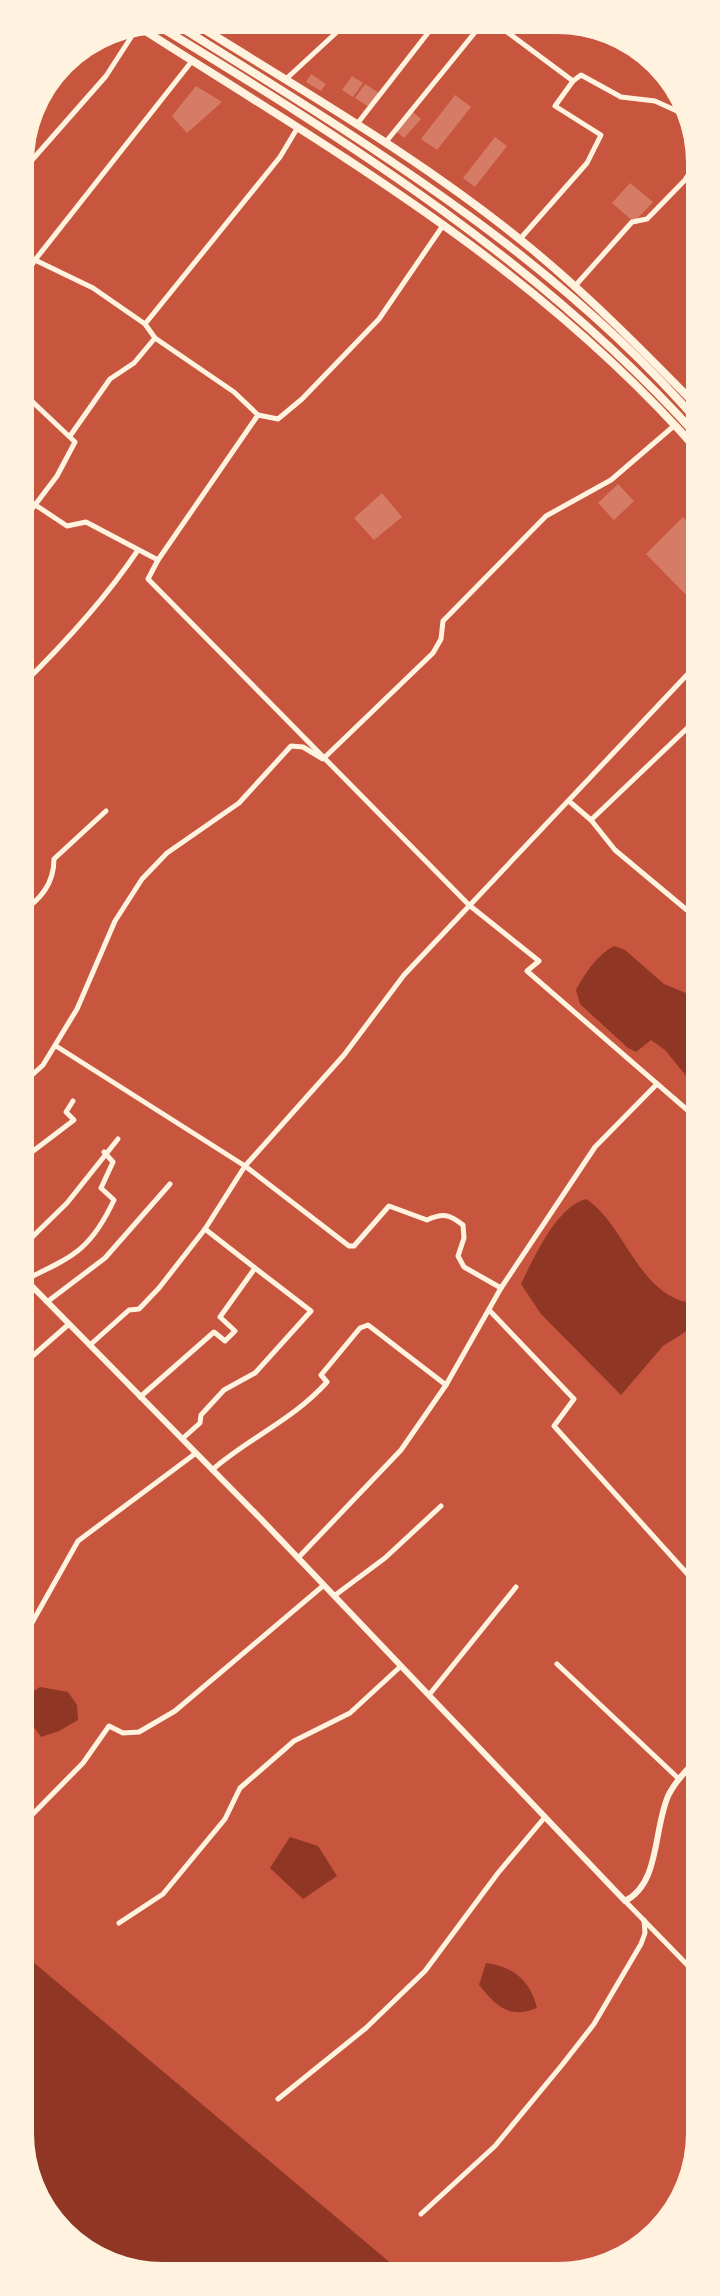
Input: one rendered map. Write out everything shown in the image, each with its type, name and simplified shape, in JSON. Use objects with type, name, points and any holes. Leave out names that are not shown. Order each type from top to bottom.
[{"type":"highway","points":[[168,32],[306,116],[509,258],[630,365],[688,426]]},
{"type":"highway","points":[[189,32],[300,100],[476,221],[574,299],[688,412]]},
{"type":"highway","points":[[208,32],[385,144],[520,240],[575,286],[688,397]]},
{"type":"highway","points":[[146,33],[298,127],[444,224],[557,311],[688,440]]},
{"type":"street","points":[[285,80],[337,32]]},
{"type":"street","points":[[356,125],[429,32]]},
{"type":"street","points":[[385,144],[475,32]]},
{"type":"street","points":[[507,32],[573,81]]},
{"type":"street","points":[[32,160],[106,76],[133,36]]},
{"type":"street","points":[[32,265],[192,61]]},
{"type":"street","points":[[520,240],[587,163],[601,135],[555,106],[573,81],[581,75],[621,97],[655,101],[677,111]]},
{"type":"street","points":[[145,324],[280,157],[298,127]]},
{"type":"street","points":[[575,286],[632,222],[647,219],[688,176]]},
{"type":"street","points":[[32,258],[80,280],[145,324],[155,338],[234,392],[258,415],[278,419],[302,399],[379,319],[444,224]]},
{"type":"street","points":[[70,436],[110,379],[134,363],[155,338]]},
{"type":"street","points":[[32,401],[75,442],[50,487],[32,507]]},
{"type":"street","points":[[258,415],[148,579],[469,905],[539,961],[527,971],[688,1111]]},
{"type":"street","points":[[323,759],[433,653],[441,639],[443,621],[546,516],[611,480],[675,425]]},
{"type":"street","points":[[34,504],[67,526],[86,522],[158,560]]},
{"type":"street","points":[[32,675],[116,584],[138,550]]},
{"type":"street","points":[[90,1345],[129,1310],[139,1309],[148,1300],[205,1229],[245,1166],[344,1055],[404,975],[688,674]]},
{"type":"street","points":[[591,820],[688,727]]},
{"type":"street","points":[[32,1075],[56,1046],[77,1009],[115,921],[142,879],[167,853],[239,803],[291,746],[303,747],[323,759]]},
{"type":"street","points":[[570,802],[591,820],[615,850],[688,911]]},
{"type":"street","points":[[32,906],[48,887],[54,873],[54,859],[106,811]]},
{"type":"street","points":[[56,1046],[245,1166],[349,1246],[354,1246],[389,1206],[427,1220],[441,1214],[451,1215],[463,1225],[464,1238],[458,1256],[464,1267],[501,1288]]},
{"type":"street","points":[[298,1558],[401,1450],[446,1385],[501,1288],[595,1147],[657,1084]]},
{"type":"street","points":[[32,1152],[74,1120],[66,1112],[73,1101]]},
{"type":"street","points":[[32,1237],[67,1203],[104,1152],[118,1139]]},
{"type":"street","points":[[32,1273],[78,1254],[104,1221],[114,1200],[101,1188],[113,1162],[104,1152]]},
{"type":"street","points":[[47,1302],[105,1258],[170,1184]]},
{"type":"street","points":[[182,1439],[200,1423],[201,1415],[224,1390],[255,1373],[311,1311],[205,1229]]},
{"type":"street","points":[[140,1397],[214,1332],[225,1341],[235,1331],[220,1317],[255,1268]]},
{"type":"street","points":[[32,1287],[298,1558],[688,1966]]},
{"type":"street","points":[[490,1311],[574,1399],[554,1426],[688,1575]]},
{"type":"street","points":[[32,1356],[69,1324]]},
{"type":"street","points":[[212,1470],[256,1434],[266,1434],[305,1406],[327,1382],[321,1375],[360,1328],[368,1325],[446,1385]]},
{"type":"street","points":[[32,1623],[78,1541],[196,1453]]},
{"type":"street","points":[[334,1596],[385,1558],[441,1506]]},
{"type":"street","points":[[32,1815],[83,1763],[109,1726],[123,1733],[139,1732],[175,1711],[324,1585]]},
{"type":"street","points":[[429,1695],[516,1587]]},
{"type":"street","points":[[557,1664],[679,1779]]},
{"type":"street","points":[[119,1923],[163,1894],[225,1819],[240,1788],[294,1741],[350,1713],[401,1666]]},
{"type":"street","points":[[625,1901],[645,1882],[660,1819],[679,1779],[688,1770]]},
{"type":"street","points":[[278,2099],[366,2028],[425,1971],[498,1873],[545,1817]]},
{"type":"street","points":[[421,2214],[495,2146],[594,2024],[641,1944],[645,1933],[644,1920]]},
{"type":"shaded area","points":[[614,946],[625,950],[664,984],[688,994],[688,1078],[665,1050],[651,1040],[636,1052],[628,1048],[580,1004],[576,990],[587,971]]},
{"type":"shaded area","points":[[586,1199],[600,1210],[658,1287],[688,1302],[688,1330],[663,1346],[621,1395],[541,1314],[521,1284],[539,1248],[565,1212]]},
{"type":"shaded area","points":[[40,1687],[68,1692],[77,1705],[78,1720],[41,1737],[32,1724],[32,1692]]},
{"type":"shaded area","points":[[290,1837],[318,1846],[337,1876],[303,1899],[270,1868]]},
{"type":"shaded area","points":[[32,1961],[392,2264],[163,2264],[121,2257],[83,2237],[59,2213],[39,2175],[35,2158],[32,2133]]},
{"type":"shaded area","points":[[486,1963],[519,1976],[530,1990],[537,2008],[519,2012],[498,2005],[479,1985]]},
{"type":"building","points":[[311,74],[326,84],[321,91],[306,82]]},
{"type":"building","points":[[352,76],[363,83],[353,97],[342,90]]},
{"type":"building","points":[[365,84],[379,93],[369,107],[355,98]]},
{"type":"building","points":[[196,86],[222,102],[187,133],[172,116]]},
{"type":"building","points":[[455,95],[471,107],[437,150],[421,139]]},
{"type":"building","points":[[413,112],[421,119],[404,138],[396,131]]},
{"type":"building","points":[[495,137],[507,146],[475,187],[463,178]]},
{"type":"building","points":[[630,183],[653,202],[634,222],[612,203]]},
{"type":"building","points":[[618,484],[634,501],[614,520],[598,503]]},
{"type":"building","points":[[382,493],[402,517],[374,540],[354,518]]},
{"type":"building","points":[[683,517],[688,522],[688,597],[646,554]]}]
